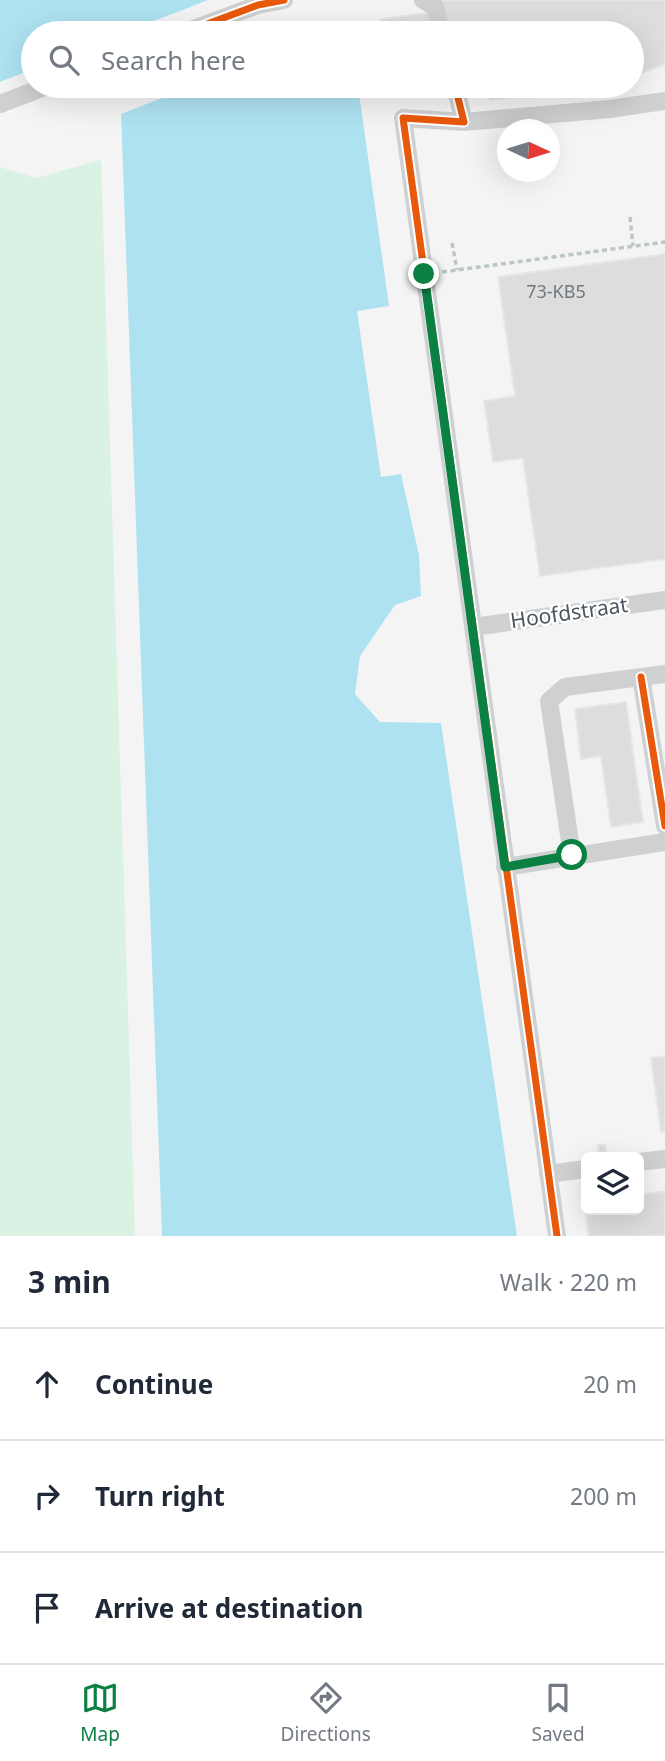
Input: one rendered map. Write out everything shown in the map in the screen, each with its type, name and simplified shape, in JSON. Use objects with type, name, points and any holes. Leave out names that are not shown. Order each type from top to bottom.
[{"type":"street","points":[[215,21],[258,5],[284,0]]},
{"type":"street","points":[[423,0],[435,6],[439,21]]},
{"type":"street","points":[[0,104],[21,96]]},
{"type":"street","points":[[458,98],[464,122]]},
{"type":"street","points":[[557,1236],[403,118],[464,122],[610,109],[665,101]]},
{"type":"street","name":"Hoofdstraat","points":[[472,627],[665,600]]},
{"type":"street","points":[[572,855],[549,701],[565,687],[665,674]]},
{"type":"street","points":[[641,677],[665,826]]},
{"type":"street","points":[[505,867],[665,842]]},
{"type":"street","points":[[644,1161],[665,1158]]},
{"type":"street","points":[[548,1174],[581,1170]]},
{"type":"path","points":[[629,217],[633,246]]},
{"type":"path","points":[[424,274],[665,242]]},
{"type":"path","points":[[452,243],[457,270]]},
{"type":"green space","points":[[101,160],[135,1236],[0,1236],[0,167],[36,178]]},
{"type":"water","points":[[0,0],[208,0],[154,21],[21,21],[21,74],[0,82]]},
{"type":"water","points":[[162,98],[360,98],[389,306],[357,311],[381,477],[401,474],[419,555],[421,596],[395,605],[360,656],[355,694],[380,722],[441,723],[517,1236],[162,1236],[121,114]]},
{"type":"building","points":[[434,0],[665,0],[665,64],[644,72],[644,21],[442,21]]},
{"type":"building","points":[[434,12],[435,21],[381,21]]},
{"type":"building","points":[[665,254],[665,559],[540,576],[523,458],[493,462],[484,401],[515,396],[498,277]]},
{"type":"building","points":[[626,702],[643,822],[611,827],[601,756],[581,759],[575,709]]},
{"type":"building","points":[[665,1056],[665,1131],[661,1132],[651,1058]]},
{"type":"building","points":[[598,1145],[605,1145],[606,1152],[599,1152]]},
{"type":"building","points":[[665,1191],[665,1236],[589,1236],[586,1215],[644,1215],[644,1194]]},
{"type":"cycle path","points":[[215,21],[258,5],[284,0]]},
{"type":"cycle path","points":[[458,98],[464,122],[403,118],[557,1236]]},
{"type":"cycle path","points":[[641,677],[665,826]]},
{"type":"route","points":[[424,274],[505,867],[572,855]]}]
